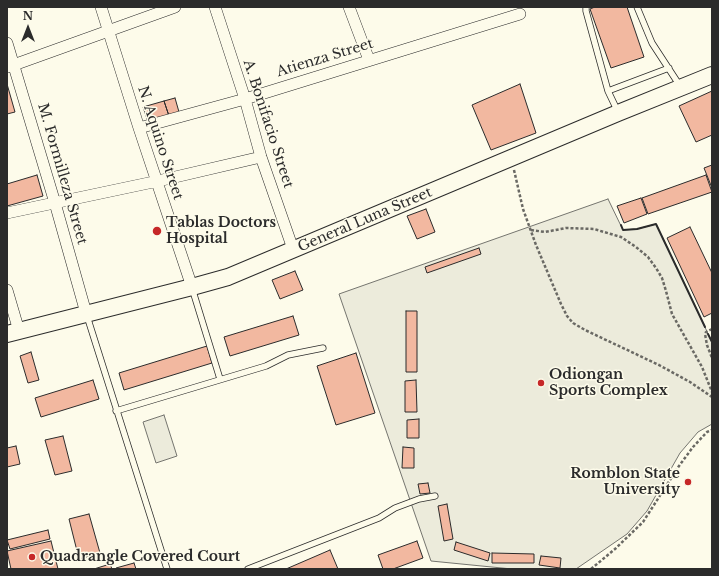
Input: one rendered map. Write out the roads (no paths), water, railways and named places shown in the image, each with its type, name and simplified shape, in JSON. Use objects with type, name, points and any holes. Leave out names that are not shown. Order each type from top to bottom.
[{"type":"main road","name":"General Luna Street","points":[[13,333],[228,277],[510,158],[712,75]]},
{"type":"street","name":"N. Aquino Street","points":[[101,7],[139,128],[158,181],[192,287]]},
{"type":"street","points":[[11,66],[109,32],[146,16],[175,7]]},
{"type":"street","name":"A. Bonifacio Street","points":[[215,7],[261,157],[293,249]]},
{"type":"street","points":[[348,7],[369,60]]},
{"type":"street","name":"Atienza Street","points":[[139,128],[244,99],[520,14]]},
{"type":"street","name":"M. Formilleza Street","points":[[7,43],[11,66],[55,203],[86,314]]},
{"type":"street","points":[[7,212],[158,181],[261,157]]},
{"type":"street","points":[[7,290],[13,333]]},
{"type":"lane","points":[[586,7],[608,91],[618,113]]},
{"type":"lane","points":[[637,7],[652,43],[681,88]]},
{"type":"lane","points":[[608,91],[669,68]]},
{"type":"lane","points":[[192,287],[220,380]]},
{"type":"lane","points":[[86,314],[167,569]]},
{"type":"lane","points":[[116,411],[266,366],[288,354],[323,348]]},
{"type":"lane","points":[[248,569],[379,518],[395,508],[419,499],[435,496]]},
{"type":"place","name":"Tablas Doctors Hospital","points":[[157,231]]},
{"type":"place","name":"Odiongan Sports Complex","points":[[541,383]]},
{"type":"place","name":"Romblon State University","points":[[688,482]]},
{"type":"place","name":"Quadrangle Covered Court","points":[[32,557]]}]
